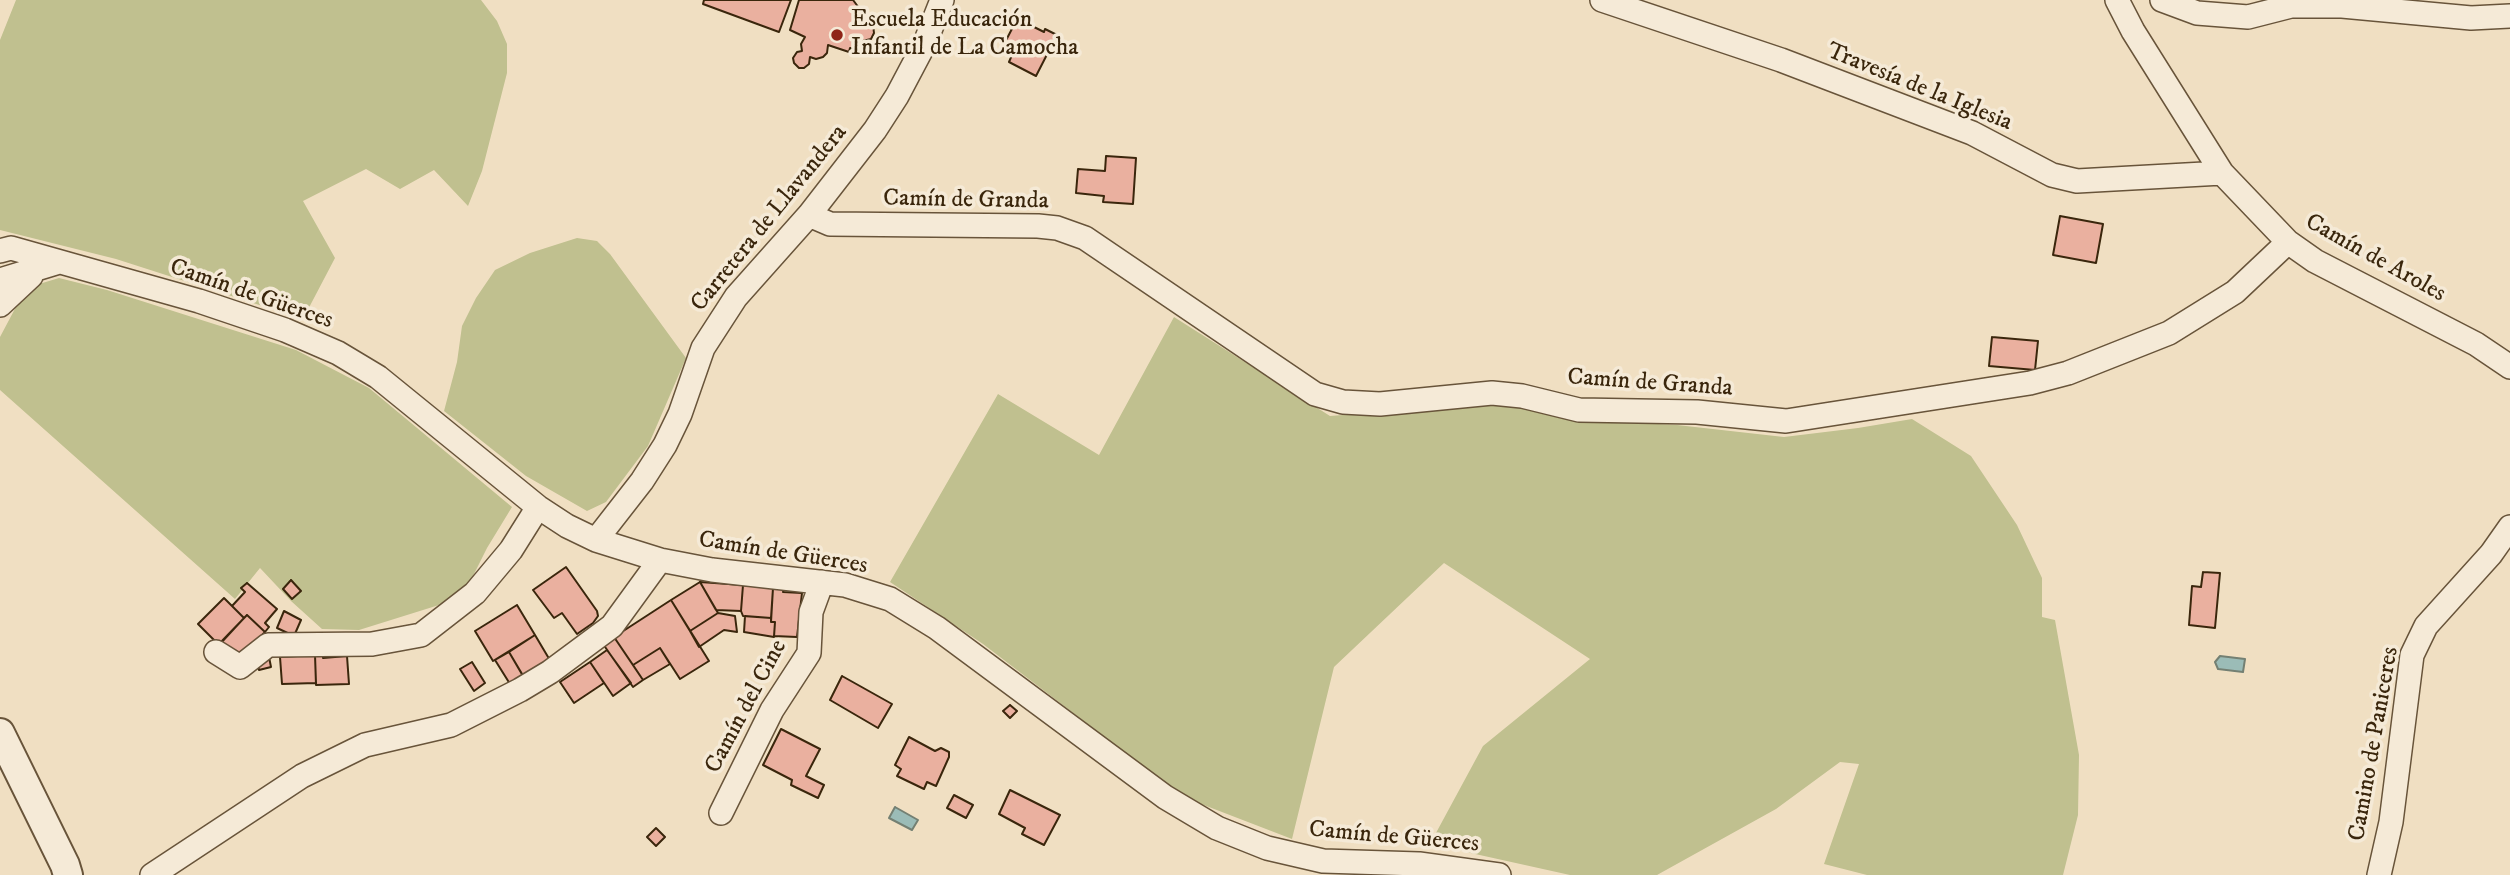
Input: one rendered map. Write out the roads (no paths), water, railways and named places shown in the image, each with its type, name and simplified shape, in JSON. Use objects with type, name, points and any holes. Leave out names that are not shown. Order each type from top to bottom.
[{"type":"street","name":"Carretera de Llavandera","points":[[596,540],[642,481],[665,445],[680,414],[703,348],[736,297],[809,215],[875,130],[897,96],[925,44],[942,0]]},
{"type":"street","name":"Travesía de la Iglesia","points":[[1602,0],[1781,60],[1959,128],[2052,175],[2077,181],[2222,173]]},
{"type":"street","name":"Camín de Aroles","points":[[2118,0],[2133,31],[2222,173],[2288,242],[2315,261],[2476,344],[2510,368]]},
{"type":"street","points":[[2162,0],[2197,13],[2248,17],[2291,6],[2342,6],[2471,18],[2510,16]]},
{"type":"street","name":"Camín de Granda","points":[[809,215],[830,224],[1057,228],[1085,238],[1315,394],[1343,402],[1380,404],[1492,393],[1522,396],[1579,410],[1696,412],[1786,421],[2030,383],[2068,373],[2169,333],[2235,292],[2288,242]]},
{"type":"street","name":"Camín de Güerces","points":[[4,249],[211,306],[285,330],[338,353],[378,377],[538,507],[596,540],[660,560],[712,570],[845,585],[890,599],[937,628],[1165,797],[1217,828],[1267,848],[1322,861],[1419,864],[1499,875]]},
{"type":"street","points":[[0,281],[59,262]]},
{"type":"street","points":[[0,305],[36,271]]},
{"type":"street","points":[[216,652],[240,667],[268,645],[372,644],[421,635],[475,593],[511,550],[538,507]]},
{"type":"street","name":"Camino de Paniceres","points":[[2379,875],[2390,822],[2412,655],[2426,626],[2491,554],[2510,527]]},
{"type":"street","points":[[152,875],[302,776],[365,746],[451,725],[550,673],[612,626],[660,560]]},
{"type":"street","name":"Camín del Cine","points":[[721,813],[772,710],[809,653],[811,612],[822,582]]},
{"type":"street","points":[[0,733],[68,875]]},
{"type":"water","points":[[2220,656],[2245,659],[2243,672],[2218,669],[2215,662]]},
{"type":"water","points":[[895,807],[918,820],[912,830],[889,818]]},
{"type":"place","name":"Escuela Educación Infantil de La Camocha","points":[[837,35]]}]
